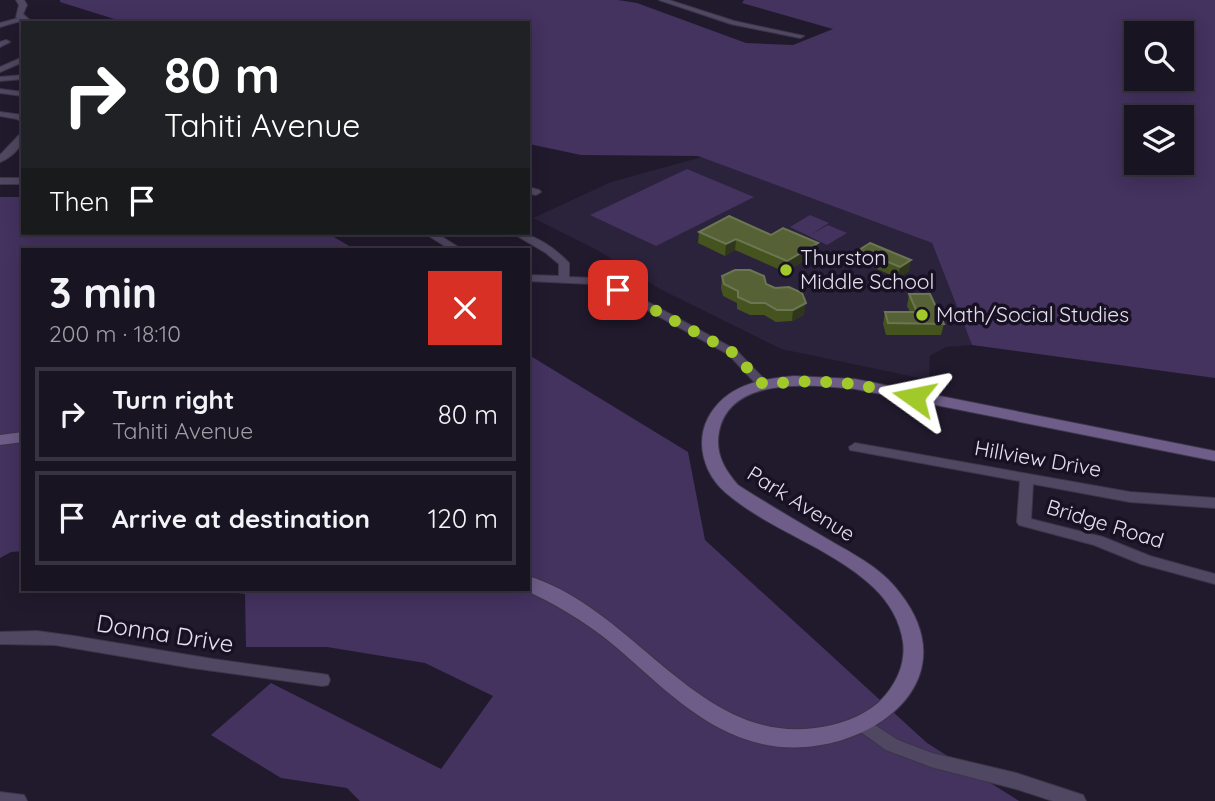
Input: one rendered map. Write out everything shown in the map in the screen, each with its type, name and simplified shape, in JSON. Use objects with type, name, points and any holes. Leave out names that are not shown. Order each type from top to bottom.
[{"type":"main road","name":"Park Avenue","points":[[530,584],[582,612],[613,634],[703,710],[736,727],[763,735],[793,738],[832,734],[864,725],[891,705],[905,684],[913,663],[914,644],[908,622],[881,583],[861,567],[740,494],[720,475],[708,446],[720,407],[763,384],[814,381],[855,384],[1215,456]]},
{"type":"main road","points":[[0,440],[21,437]]},
{"type":"street","points":[[20,0],[23,5],[19,15],[25,21]]},
{"type":"street","points":[[662,0],[733,23],[800,36]]},
{"type":"street","points":[[0,25],[21,22]]},
{"type":"street","points":[[0,70],[21,60]]},
{"type":"street","points":[[0,79],[21,77]]},
{"type":"street","points":[[0,91],[21,94]]},
{"type":"street","points":[[0,114],[21,118]]},
{"type":"street","points":[[4,156],[21,138]]},
{"type":"street","points":[[0,181],[21,181]]},
{"type":"street","points":[[432,235],[455,248]]},
{"type":"street","points":[[521,235],[550,251],[564,263],[564,279]]},
{"type":"street","points":[[530,278],[593,281],[618,290],[732,352],[763,384]]},
{"type":"street","name":"Hillview Drive","points":[[855,447],[1130,498],[1215,503]]},
{"type":"street","name":"Bridge Road","points":[[1027,479],[1024,522],[1098,541],[1146,560],[1215,579]]},
{"type":"street","name":"Donna Drive","points":[[0,638],[48,638],[175,660],[322,680]]},
{"type":"street","points":[[864,725],[892,745],[931,760],[1016,781],[1077,801]]},
{"type":"street","points":[[0,800],[18,801]]},
{"type":"shaded area","points":[[60,0],[618,0],[637,3],[746,43],[793,45],[833,29],[742,3],[744,0],[1215,0],[1215,378],[972,345],[932,243],[698,156],[581,155],[530,144],[530,21],[121,21]]},
{"type":"shaded area","name":"Thurston Middle School","points":[[702,157],[932,243],[972,345],[946,347],[930,356],[929,380],[781,349],[660,289],[597,250],[533,218],[611,182]]},
{"type":"shaded area","points":[[687,169],[754,197],[656,246],[590,215]]},
{"type":"shaded area","points":[[0,197],[21,197],[21,235],[330,235],[353,248],[21,248],[21,551],[11,552],[0,558]]},
{"type":"shaded area","points":[[810,215],[829,223],[810,235],[828,225],[847,233],[827,245],[790,227]]},
{"type":"shaded area","points":[[530,356],[688,452],[705,540],[927,743],[1019,801],[360,801],[347,788],[281,778],[211,735],[271,683],[441,769],[493,696],[425,663],[327,647],[246,647],[245,594],[222,591],[530,591]]},
{"type":"building","points":[[729,216],[771,235],[783,228],[818,243],[787,261],[736,239],[726,244],[699,232]]},
{"type":"building","points":[[870,243],[911,260],[900,267],[859,250]]},
{"type":"building","points":[[735,270],[750,270],[764,276],[766,284],[775,288],[789,287],[802,293],[806,303],[793,310],[777,310],[765,303],[751,303],[738,297],[738,291],[724,284],[722,276]]},
{"type":"building","points":[[909,294],[930,294],[944,324],[888,323],[885,312],[917,312]]},
{"type":"place","name":"Thurston Middle School","points":[[786,270]]},
{"type":"place","name":"Math/Social Studies","points":[[922,315]]},
{"type":"route","points":[[618,290],[732,352],[763,384],[814,381],[855,384],[914,397]]}]
